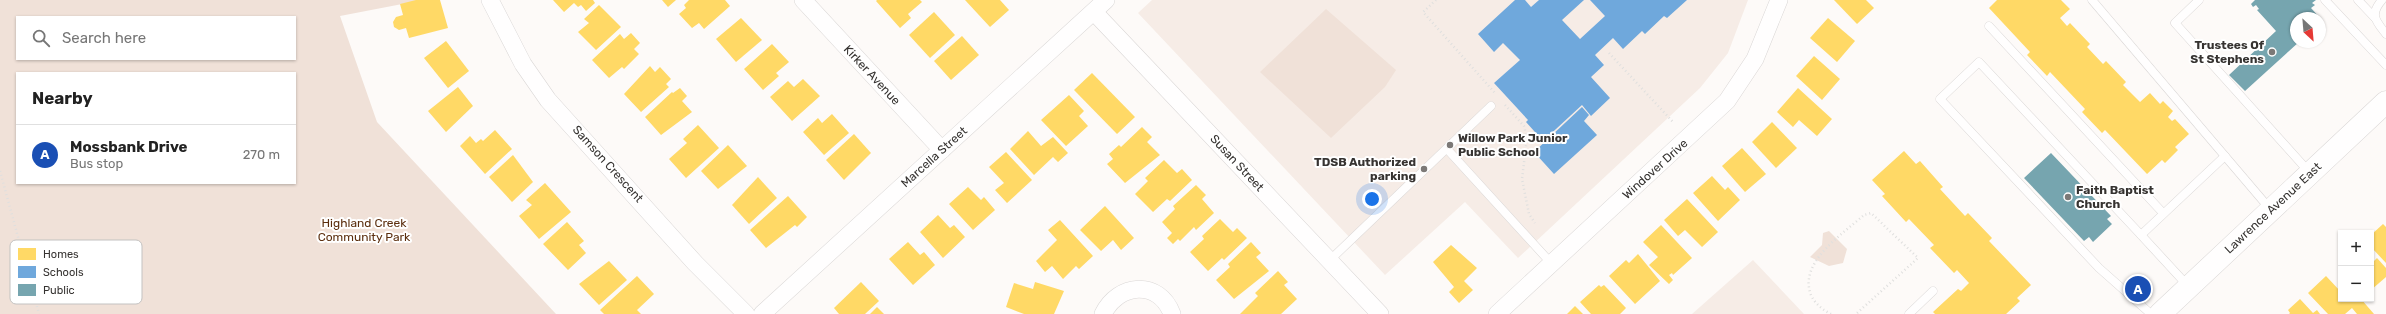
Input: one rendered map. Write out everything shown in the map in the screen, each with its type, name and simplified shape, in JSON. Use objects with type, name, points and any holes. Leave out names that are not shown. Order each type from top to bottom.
[{"type":"main road","name":"Lawrence Avenue East","points":[[2160,314],[2386,102]]},
{"type":"street","name":"Samson Crescent","points":[[490,0],[523,64],[548,100],[695,262],[746,314]]},
{"type":"street","name":"Kirker Avenue","points":[[803,0],[942,150]]},
{"type":"street","name":"Windover Drive","points":[[1497,314],[1727,101],[1755,59],[1779,0]]},
{"type":"street","name":"Marcella Street","points":[[762,314],[1100,6]]},
{"type":"street","name":"Susan Street","points":[[1100,6],[1380,314]]},
{"type":"street","points":[[1103,314],[1109,303],[1118,294],[1129,290],[1141,289],[1152,292],[1162,298],[1172,314]]},
{"type":"lane","points":[[2092,0],[2271,209]]},
{"type":"lane","points":[[2199,0],[2175,22],[2310,173]]},
{"type":"lane","points":[[2325,0],[2386,65]]},
{"type":"lane","points":[[2358,0],[2375,18],[2386,34]]},
{"type":"lane","points":[[2375,18],[2376,7],[2382,0]]},
{"type":"lane","points":[[1989,26],[2163,213]]},
{"type":"lane","points":[[2151,314],[2099,268],[1940,99],[1979,62],[2189,287]]},
{"type":"lane","points":[[1330,260],[1491,106]]},
{"type":"lane","points":[[1447,149],[1552,264]]},
{"type":"lane","points":[[2141,235],[2225,156]]},
{"type":"lane","points":[[1909,314],[1933,291]]},
{"type":"path","points":[[1609,53],[1673,122]]},
{"type":"path","points":[[0,171],[19,240]]},
{"type":"path","points":[[1831,314],[1823,311],[1812,297],[1808,285],[1811,271],[1817,258],[1864,215],[1871,213],[1918,258],[1856,314]]},
{"type":"path","points":[[36,304],[39,314]]},
{"type":"shaded area","name":"Willow Park Junior Public School","points":[[1152,0],[1748,0],[1728,53],[1700,88],[1518,258],[1465,202],[1385,275],[1138,13]]},
{"type":"shaded area","points":[[1753,260],[1804,314],[1692,314]]},
{"type":"green space","name":"Highland Creek Community Park","points":[[0,0],[423,0],[340,16],[377,122],[556,314],[0,314]]},
{"type":"green space","points":[[1326,9],[1396,70],[1385,87],[1331,138],[1260,72]]},
{"type":"green space","points":[[1829,231],[1847,249],[1843,263],[1829,266],[1810,257],[1822,245],[1823,233]]},
{"type":"building: Homes","points":[[416,0],[440,0],[448,28],[409,38],[406,28],[399,30],[394,27],[393,22],[396,17],[403,15],[400,4]]},
{"type":"building: Homes","points":[[553,0],[593,0],[595,3],[586,11],[581,5],[578,7],[574,3],[564,12]]},
{"type":"building: Homes","points":[[662,0],[676,0],[668,7]]},
{"type":"building: Homes","points":[[689,0],[725,0],[730,6],[704,29],[699,23],[692,28],[679,14],[686,8],[684,5]]},
{"type":"building: Homes","points":[[920,0],[922,2],[908,14],[911,18],[900,28],[876,1]]},
{"type":"building: Homes","points":[[965,0],[1000,0],[1009,10],[990,27]]},
{"type":"building: Homes","points":[[1834,0],[1866,0],[1874,8],[1857,24]]},
{"type":"building: Homes","points":[[1997,0],[2061,0],[2070,9],[2060,18],[2067,26],[2070,23],[2090,44],[2087,47],[2103,64],[2106,61],[2126,82],[2123,85],[2140,102],[2150,93],[2160,104],[2163,101],[2173,111],[2168,117],[2172,121],[2175,119],[2189,134],[2175,147],[2178,150],[2165,163],[2162,160],[2147,174],[2105,130],[2102,133],[2082,112],[2085,109],[2050,72],[2047,76],[2027,55],[2030,52],[1989,8]]},
{"type":"building: Homes","points":[[599,5],[621,27],[596,50],[578,32],[589,23],[584,19]]},
{"type":"building: Homes","points":[[934,12],[955,35],[930,58],[909,35]]},
{"type":"building: Homes","points":[[741,18],[762,40],[736,62],[716,39]]},
{"type":"building: Homes","points":[[1828,18],[1855,41],[1837,62],[1810,38]]},
{"type":"building: Homes","points":[[631,33],[640,43],[634,49],[639,54],[624,69],[622,67],[609,78],[592,60],[620,34],[624,39]]},
{"type":"building: Homes","points":[[962,36],[979,55],[951,80],[934,61]]},
{"type":"building: Homes","points":[[446,41],[469,71],[448,88],[424,58]]},
{"type":"building: Homes","points":[[772,44],[789,62],[776,73],[779,76],[763,90],[744,69]]},
{"type":"building: Homes","points":[[1814,56],[1840,79],[1822,100],[1796,76]]},
{"type":"building: Homes","points":[[650,66],[655,72],[660,67],[671,79],[666,84],[669,87],[641,112],[624,94]]},
{"type":"building: Homes","points":[[1092,73],[1135,117],[1117,134],[1074,90]]},
{"type":"building: Homes","points":[[803,79],[820,96],[792,121],[770,97],[788,81],[794,87]]},
{"type":"building: Homes","points":[[458,87],[473,106],[446,132],[428,111]]},
{"type":"building: Homes","points":[[680,88],[687,96],[682,101],[692,112],[661,135],[645,117],[672,92],[673,93]]},
{"type":"building: Homes","points":[[1798,88],[1832,119],[1817,136],[1799,120],[1793,127],[1777,112]]},
{"type":"building: Homes","points":[[1069,95],[1084,111],[1079,116],[1088,126],[1066,146],[1041,120]]},
{"type":"building: Homes","points":[[832,114],[849,133],[824,155],[803,132],[818,118],[822,123]]},
{"type":"building: Homes","points":[[1772,122],[1797,148],[1776,168],[1752,142]]},
{"type":"building: Homes","points":[[698,125],[719,148],[686,178],[669,159],[687,143],[683,139]]},
{"type":"building: Homes","points":[[1142,127],[1152,137],[1147,142],[1160,155],[1125,183],[1107,164],[1113,159],[1109,154],[1119,145],[1121,147]]},
{"type":"building: Homes","points":[[495,130],[512,149],[485,174],[460,146],[470,136],[476,143],[481,139],[483,141]]},
{"type":"building: Homes","points":[[1028,131],[1041,146],[1053,137],[1068,153],[1058,162],[1053,157],[1034,175],[1010,149]]},
{"type":"building: Homes","points":[[854,134],[871,153],[844,180],[826,160]]},
{"type":"building: Homes","points":[[728,145],[747,166],[718,189],[701,171]]},
{"type":"building: Homes","points":[[1742,148],[1766,174],[1745,192],[1722,166]]},
{"type":"building: Homes","points":[[1904,151],[1916,164],[1920,161],[1943,187],[1940,189],[1965,216],[1968,213],[1992,238],[1989,241],[2031,285],[2017,298],[2020,301],[2006,314],[1935,314],[1933,312],[1958,289],[1961,291],[1969,283],[1957,270],[1954,273],[1930,248],[1934,245],[1909,219],[1906,222],[1882,196],[1885,194],[1872,180]]},
{"type":"building: Homes","points":[[1006,152],[1032,180],[1007,203],[995,190],[1004,183],[989,167]]},
{"type":"building: Homes","points":[[513,155],[533,182],[512,202],[489,177]]},
{"type":"building: Homes","points":[[1164,160],[1177,173],[1182,169],[1192,180],[1170,201],[1167,199],[1153,212],[1135,194],[1148,181],[1145,178]]},
{"type":"building: Homes","points":[[1712,176],[1725,190],[1728,187],[1740,200],[1718,221],[1693,193]]},
{"type":"building: Homes","points":[[758,177],[777,198],[749,224],[732,205]]},
{"type":"building: Homes","points":[[545,183],[571,212],[539,239],[519,216],[532,205],[526,200]]},
{"type":"building: Homes","points":[[1196,185],[1206,195],[1202,199],[1214,213],[1196,230],[1194,227],[1180,241],[1178,239],[1173,244],[1167,238],[1172,233],[1162,222],[1175,209],[1173,206]]},
{"type":"building: Homes","points":[[968,187],[981,200],[984,197],[995,210],[973,230],[949,204]]},
{"type":"building: Homes","points":[[788,196],[807,217],[797,227],[795,225],[766,248],[750,230]]},
{"type":"building: Homes","points":[[1687,199],[1718,232],[1702,247],[1685,230],[1678,236],[1664,220]]},
{"type":"building: Homes","points":[[1105,206],[1134,238],[1121,250],[1113,240],[1101,251],[1080,230]]},
{"type":"building: Homes","points":[[938,215],[950,228],[954,225],[965,237],[943,258],[920,232]]},
{"type":"building: Homes","points":[[1220,219],[1233,232],[1237,228],[1247,238],[1224,260],[1222,258],[1208,271],[1190,252],[1204,239],[1202,236]]},
{"type":"building: Homes","points":[[1060,220],[1093,256],[1079,269],[1076,266],[1063,279],[1052,266],[1045,272],[1036,261],[1057,240],[1048,230]]},
{"type":"building: Homes","points":[[567,222],[584,241],[579,245],[586,253],[568,270],[543,244]]},
{"type":"building: Homes","points":[[2383,224],[2386,227],[2386,263],[2374,250],[2374,232]]},
{"type":"building: Homes","points":[[1661,225],[1692,258],[1673,275],[1672,273],[1669,275],[1673,280],[1669,284],[1649,265],[1658,257],[1643,242]]},
{"type":"building: Homes","points":[[908,242],[920,255],[924,252],[935,265],[913,285],[889,259]]},
{"type":"building: Homes","points":[[1251,242],[1261,253],[1256,257],[1269,271],[1234,299],[1216,280],[1230,267],[1228,264]]},
{"type":"building: Homes","points":[[1451,245],[1477,268],[1464,281],[1473,290],[1459,303],[1449,292],[1454,287],[1433,262]]},
{"type":"building: Homes","points":[[1638,254],[1660,281],[1635,304],[1609,276],[1626,260],[1629,263]]},
{"type":"building: Homes","points":[[2377,258],[2386,268],[2386,277],[2374,287],[2374,266],[2374,261]]},
{"type":"building: Homes","points":[[609,261],[627,280],[599,305],[579,284]]},
{"type":"building: Homes","points":[[1278,271],[1288,282],[1284,285],[1297,299],[1281,314],[1240,314],[1258,296],[1255,293]]},
{"type":"building: Homes","points":[[637,276],[654,294],[637,310],[641,314],[604,314],[600,310]]},
{"type":"building: Homes","points":[[2326,276],[2338,289],[2338,302],[2364,302],[2374,314],[2357,314],[2352,308],[2345,314],[2328,314],[2308,293]]},
{"type":"building: Homes","points":[[861,282],[879,301],[865,314],[839,314],[834,308]]},
{"type":"building: Homes","points":[[1035,282],[1064,291],[1054,314],[1024,314],[1006,307],[1014,283],[1033,289]]},
{"type":"building: Homes","points":[[1599,285],[1601,287],[1604,285],[1626,308],[1620,314],[1591,314],[1580,302]]},
{"type":"building: Homes","points":[[2300,299],[2313,313],[2317,310],[2320,314],[2289,314],[2290,313],[2288,310]]},
{"type":"building: Homes","points":[[1575,306],[1583,314],[1567,314]]},
{"type":"building: Homes","points":[[877,307],[884,314],[870,314]]},
{"type":"building: Schools","points":[[1515,0],[1525,0],[1531,7],[1539,0],[1584,0],[1562,20],[1580,39],[1605,16],[1590,0],[1687,0],[1667,18],[1664,16],[1645,34],[1642,31],[1623,49],[1613,38],[1595,55],[1604,65],[1591,77],[1610,98],[1591,116],[1582,105],[1543,141],[1526,122],[1528,120],[1494,83],[1520,60],[1503,43],[1494,52],[1478,34]]},
{"type":"building: Schools","points":[[1582,107],[1589,115],[1584,121],[1597,135],[1554,174],[1534,152]]},
{"type":"building: Public","name":"Trustees Of St Stephens","points":[[2255,0],[2316,0],[2312,3],[2315,5],[2311,8],[2315,12],[2290,12],[2290,48],[2292,48],[2245,91],[2229,75],[2276,31],[2257,10],[2259,9],[2256,5],[2253,7],[2251,4]]},
{"type":"building: Public","name":"Faith Baptist Church","points":[[2051,153],[2111,216],[2107,219],[2112,224],[2093,242],[2089,237],[2084,241],[2024,178]]},
{"type":"place","name":"Trustees Of St Stephens","points":[[2272,52]]},
{"type":"place","name":"Willow Park Junior Public School","points":[[1450,145]]},
{"type":"place","name":"TDSB Authorized parking","points":[[1424,169]]},
{"type":"place","name":"Faith Baptist Church","points":[[2068,197]]},
{"type":"place","name":"Mossbank Drive","points":[[2138,289]]}]
